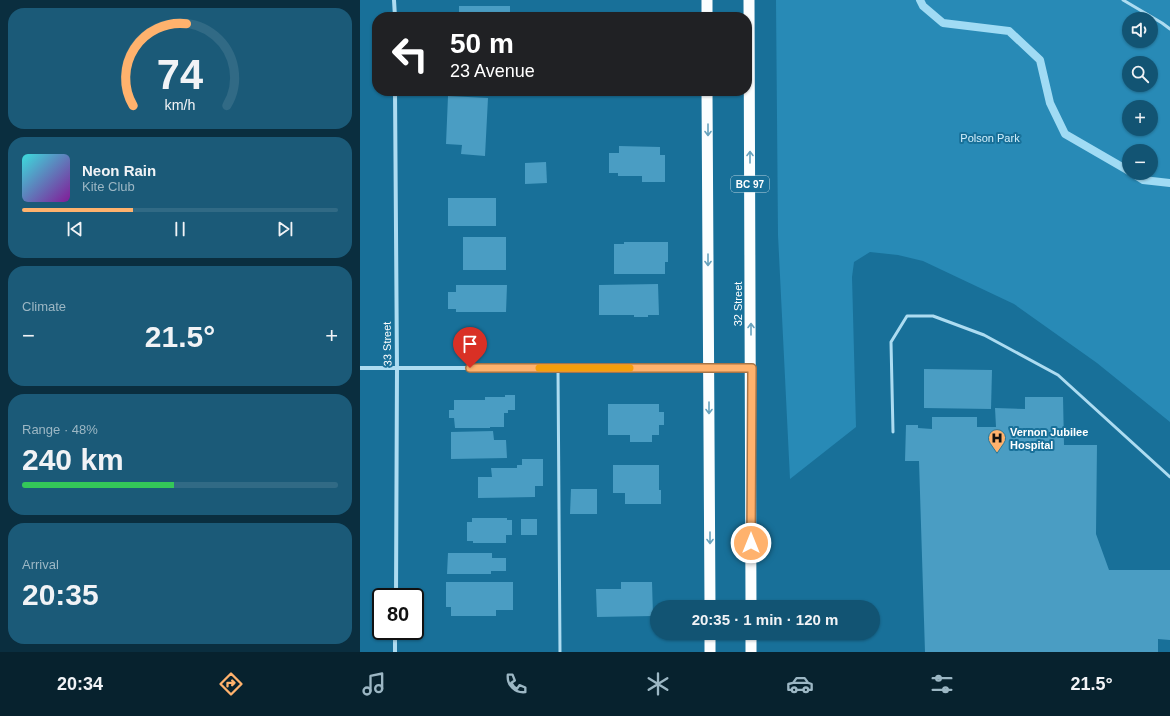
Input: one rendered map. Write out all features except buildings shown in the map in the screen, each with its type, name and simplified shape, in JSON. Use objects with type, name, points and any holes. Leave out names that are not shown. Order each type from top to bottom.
[{"type":"highway","points":[[707,0],[707,12]]},
{"type":"highway","name":"32 Street","points":[[749,0],[749,12]]},
{"type":"highway","points":[[707,96],[710,600]]},
{"type":"highway","name":"32 Street","points":[[750,96],[752,368],[751,600]]},
{"type":"highway","points":[[710,640],[710,652]]},
{"type":"highway","points":[[751,640],[751,652]]},
{"type":"street","points":[[394,0],[394,12]]},
{"type":"street","name":"33 Street","points":[[395,96],[397,368],[396,588]]},
{"type":"street","points":[[360,368],[752,368]]},
{"type":"street","points":[[395,640],[395,652]]},
{"type":"lane","points":[[1123,0],[1170,29]]},
{"type":"lane","points":[[893,432],[891,342],[907,316],[933,316],[984,335],[1058,376],[1170,477]]},
{"type":"lane","points":[[558,368],[560,652]]},
{"type":"green space","name":"Polson Park","points":[[776,0],[1170,0],[1170,422],[1097,363],[1014,304],[923,261],[898,255],[870,252],[854,262],[852,277],[856,427],[790,479],[778,235]]},
{"type":"waterway","points":[[920,0],[923,6],[943,23],[1009,31],[1040,60],[1050,103],[1065,134],[1122,167]]},
{"type":"waterway","points":[[1143,180],[1170,183]]},
{"type":"slow traffic","points":[[539,368],[630,368]]},
{"type":"place","name":"Vernon Jubilee Hospital","points":[[997,453]]},
{"type":"route","points":[[470,368],[752,368],[751,543]]}]
